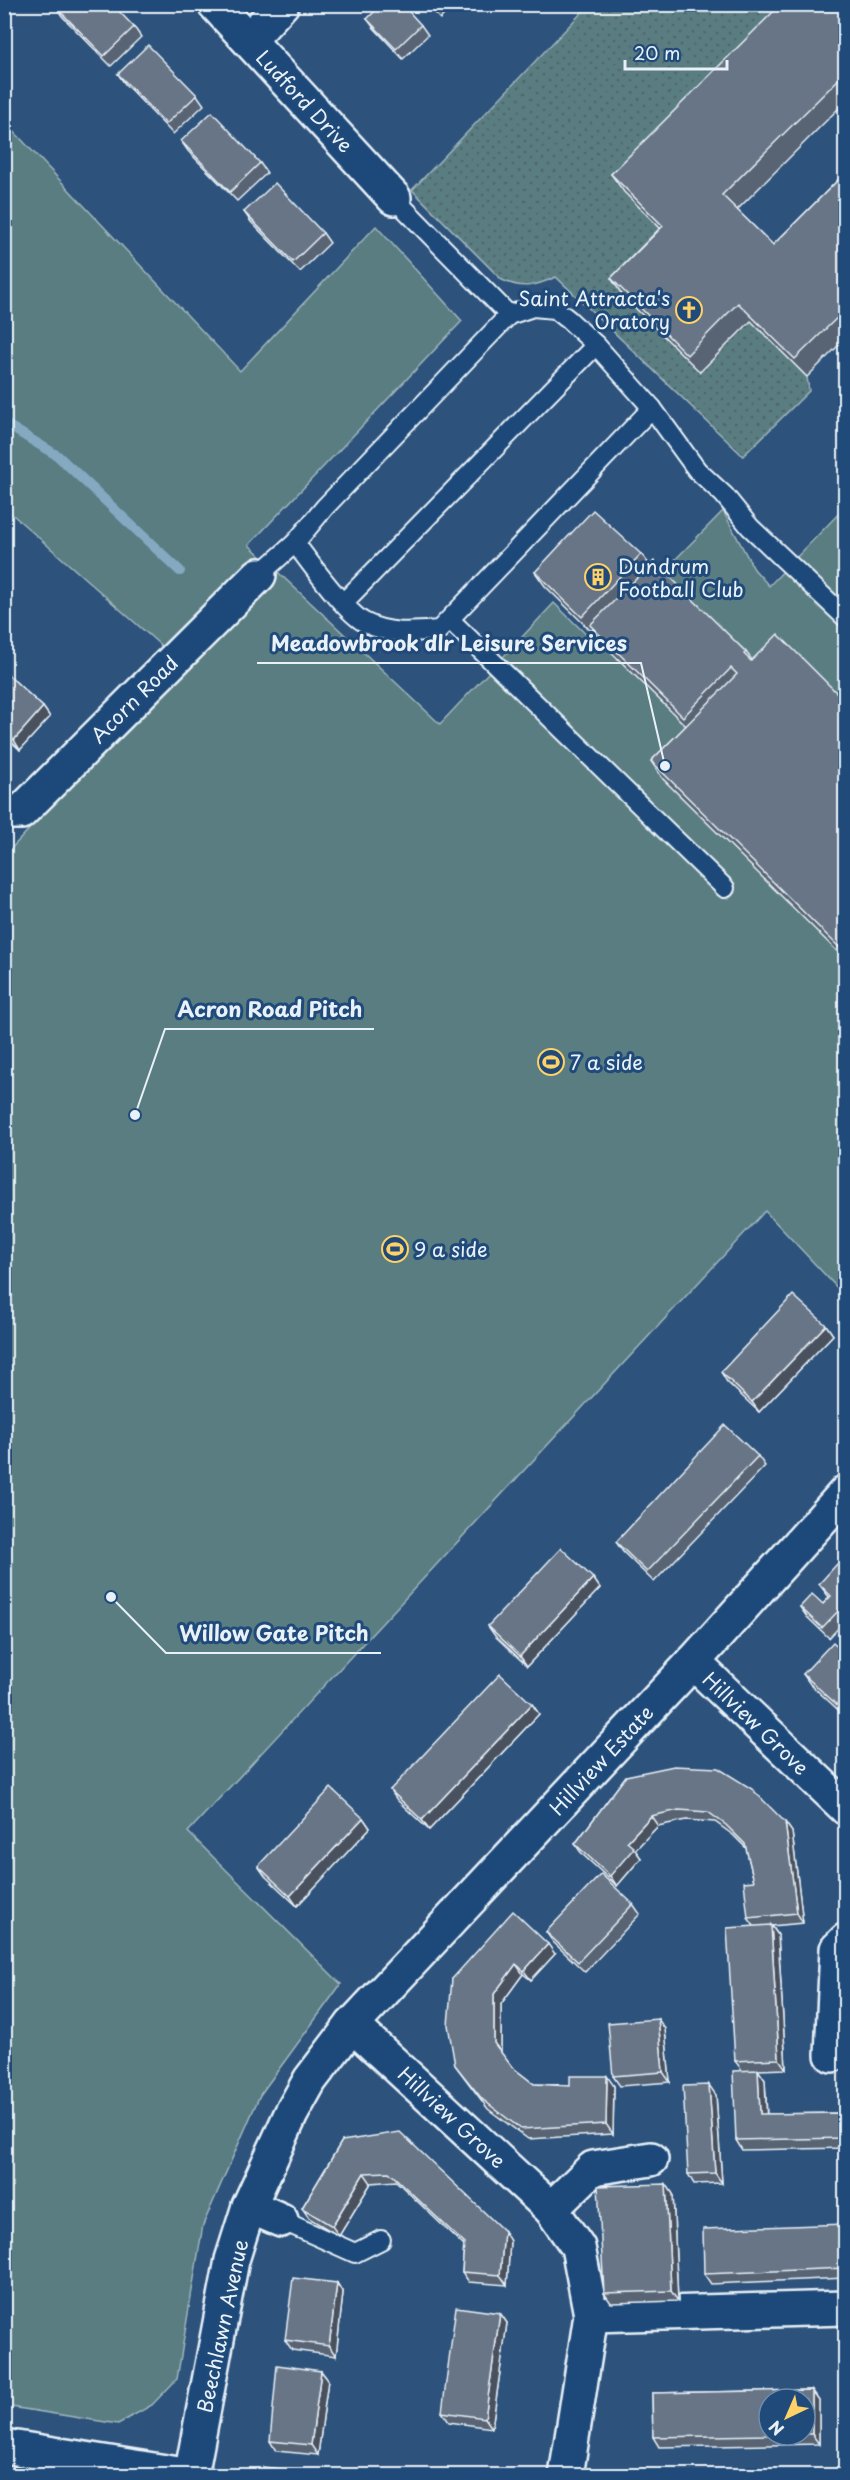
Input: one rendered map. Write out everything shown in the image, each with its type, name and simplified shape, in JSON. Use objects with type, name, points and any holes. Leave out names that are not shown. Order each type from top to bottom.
[{"type":"street","name":"Ludford Drive","points":[[215,4],[394,198]]},
{"type":"street","points":[[249,40],[282,4]]},
{"type":"street","name":"Acorn Road","points":[[4,812],[21,812],[260,575]]},
{"type":"street","name":"Hillview Estate","points":[[352,2025],[693,1662],[846,1492]]},
{"type":"street","name":"Hillview Grove","points":[[693,1662],[846,1808]]},
{"type":"street","points":[[832,2055],[837,1949],[846,1940]]},
{"type":"street","name":"Hillview Grove","points":[[352,2025],[552,2209],[579,2247],[591,2315],[566,2475]]},
{"type":"street","name":"Beechlawn Avenue","points":[[191,2475],[232,2260],[249,2206],[291,2114],[310,2080],[352,2025]]},
{"type":"street","points":[[552,2209],[593,2168],[651,2159]]},
{"type":"street","points":[[249,2206],[281,2220]]},
{"type":"street","points":[[591,2315],[846,2308]]},
{"type":"street","points":[[4,2446],[191,2475]]},
{"type":"lane","points":[[394,198],[509,315]]},
{"type":"lane","points":[[260,575],[295,543],[325,507],[509,315],[533,307],[555,309],[596,345],[652,408],[697,470],[724,495],[750,527],[846,618]]},
{"type":"lane","points":[[343,603],[596,345]]},
{"type":"lane","points":[[295,543],[343,603],[365,623],[403,633],[439,630],[652,408]]},
{"type":"lane","points":[[450,620],[725,888]]},
{"type":"lane","points":[[281,2220],[356,2253],[381,2240]]},
{"type":"green space","points":[[589,5],[810,5],[624,191],[807,377],[809,391],[743,456],[556,277],[529,286],[502,280],[412,190]]},
{"type":"green space","points":[[5,122],[240,371],[376,226],[462,321],[249,545],[440,724],[554,603],[594,642],[723,511],[754,569],[769,586],[845,507],[845,1296],[765,1211],[188,1832],[341,1984],[260,2095],[203,2225],[177,2379],[152,2405],[118,2424],[5,2406],[4,854],[183,665],[5,508]]},
{"type":"building","points":[[57,4],[112,4],[134,27],[104,56],[55,6]]},
{"type":"building","points":[[382,4],[402,4],[421,25],[396,49],[367,19]]},
{"type":"building","points":[[781,4],[846,4],[846,72],[722,195],[773,245],[846,172],[846,309],[795,359],[738,303],[687,355],[611,278],[663,226],[611,174]]},
{"type":"building","points":[[148,45],[197,95],[166,124],[118,74]]},
{"type":"building","points":[[212,112],[260,163],[230,192],[181,141]]},
{"type":"building","points":[[275,183],[323,233],[293,262],[244,212]]},
{"type":"building","name":"Dundrum Football Club","points":[[593,510],[641,554],[582,617],[535,572]]},
{"type":"building","points":[[654,561],[746,652],[744,654],[751,661],[778,634],[846,702],[846,954],[651,761],[737,674],[731,668],[683,717],[590,625]]},
{"type":"building","points":[[4,671],[43,707],[14,740],[4,732]]},
{"type":"building","points":[[793,1295],[826,1325],[752,1402],[721,1372]]},
{"type":"building","points":[[725,1425],[758,1456],[647,1572],[616,1542]]},
{"type":"building","points":[[561,1548],[593,1578],[520,1656],[488,1626]]},
{"type":"building","points":[[837,1564],[846,1572],[846,1608],[843,1606],[822,1628],[800,1607],[812,1594],[823,1604],[831,1596],[819,1584]]},
{"type":"building","points":[[833,1642],[846,1654],[846,1713],[803,1674]]},
{"type":"building","points":[[500,1674],[532,1704],[422,1820],[390,1790]]},
{"type":"building","points":[[674,1766],[718,1768],[752,1789],[785,1822],[797,1913],[748,1918],[744,1882],[754,1881],[745,1844],[726,1825],[708,1812],[679,1810],[651,1816],[627,1842],[634,1848],[610,1876],[575,1844],[626,1776]]},
{"type":"building","points":[[331,1788],[363,1818],[290,1896],[258,1866]]},
{"type":"building","points":[[601,1874],[633,1904],[578,1962],[546,1932]]},
{"type":"building","points":[[513,1911],[548,1944],[524,1971],[516,1964],[494,1994],[494,2043],[512,2067],[534,2084],[570,2086],[570,2076],[607,2076],[606,2124],[521,2129],[482,2099],[455,2065],[448,2025],[452,1979]]},
{"type":"building","points":[[771,1925],[779,2059],[735,2061],[727,1928]]},
{"type":"building","points":[[658,2019],[663,2072],[613,2076],[608,2023]]},
{"type":"building","points":[[758,2070],[760,2114],[846,2113],[846,2138],[736,2140],[733,2071]]},
{"type":"building","points":[[709,2085],[715,2173],[688,2174],[683,2086]]},
{"type":"building","points":[[400,2132],[504,2231],[500,2275],[462,2272],[464,2243],[389,2172],[364,2173],[332,2226],[302,2208],[342,2141]]},
{"type":"building","points":[[666,2184],[671,2291],[604,2293],[598,2186]]},
{"type":"building","points":[[846,2224],[846,2268],[704,2274],[703,2229]]},
{"type":"building","points":[[293,2278],[337,2283],[329,2346],[285,2340]]},
{"type":"building","points":[[456,2307],[500,2313],[485,2418],[442,2412]]},
{"type":"building","points":[[277,2365],[321,2371],[311,2445],[270,2441]]},
{"type":"building","points":[[757,2391],[757,2435],[653,2437],[652,2393]]},
{"type":"building","points":[[263,2467],[307,2472],[306,2475],[262,2475]]},
{"type":"waterway","points":[[4,423],[58,456],[180,571]]},
{"type":"place","name":"Saint Attracta's Oratory","points":[[689,310]]},
{"type":"place","name":"Dundrum Football Club","points":[[598,577]]},
{"type":"place","name":"Meadowbrook dlr Leisure Services","points":[[665,766]]},
{"type":"place","name":"7 a side","points":[[551,1062]]},
{"type":"place","name":"Acron Road Pitch","points":[[135,1115]]},
{"type":"place","name":"9 a side","points":[[395,1249]]},
{"type":"place","name":"Willow Gate Pitch","points":[[111,1597]]}]
